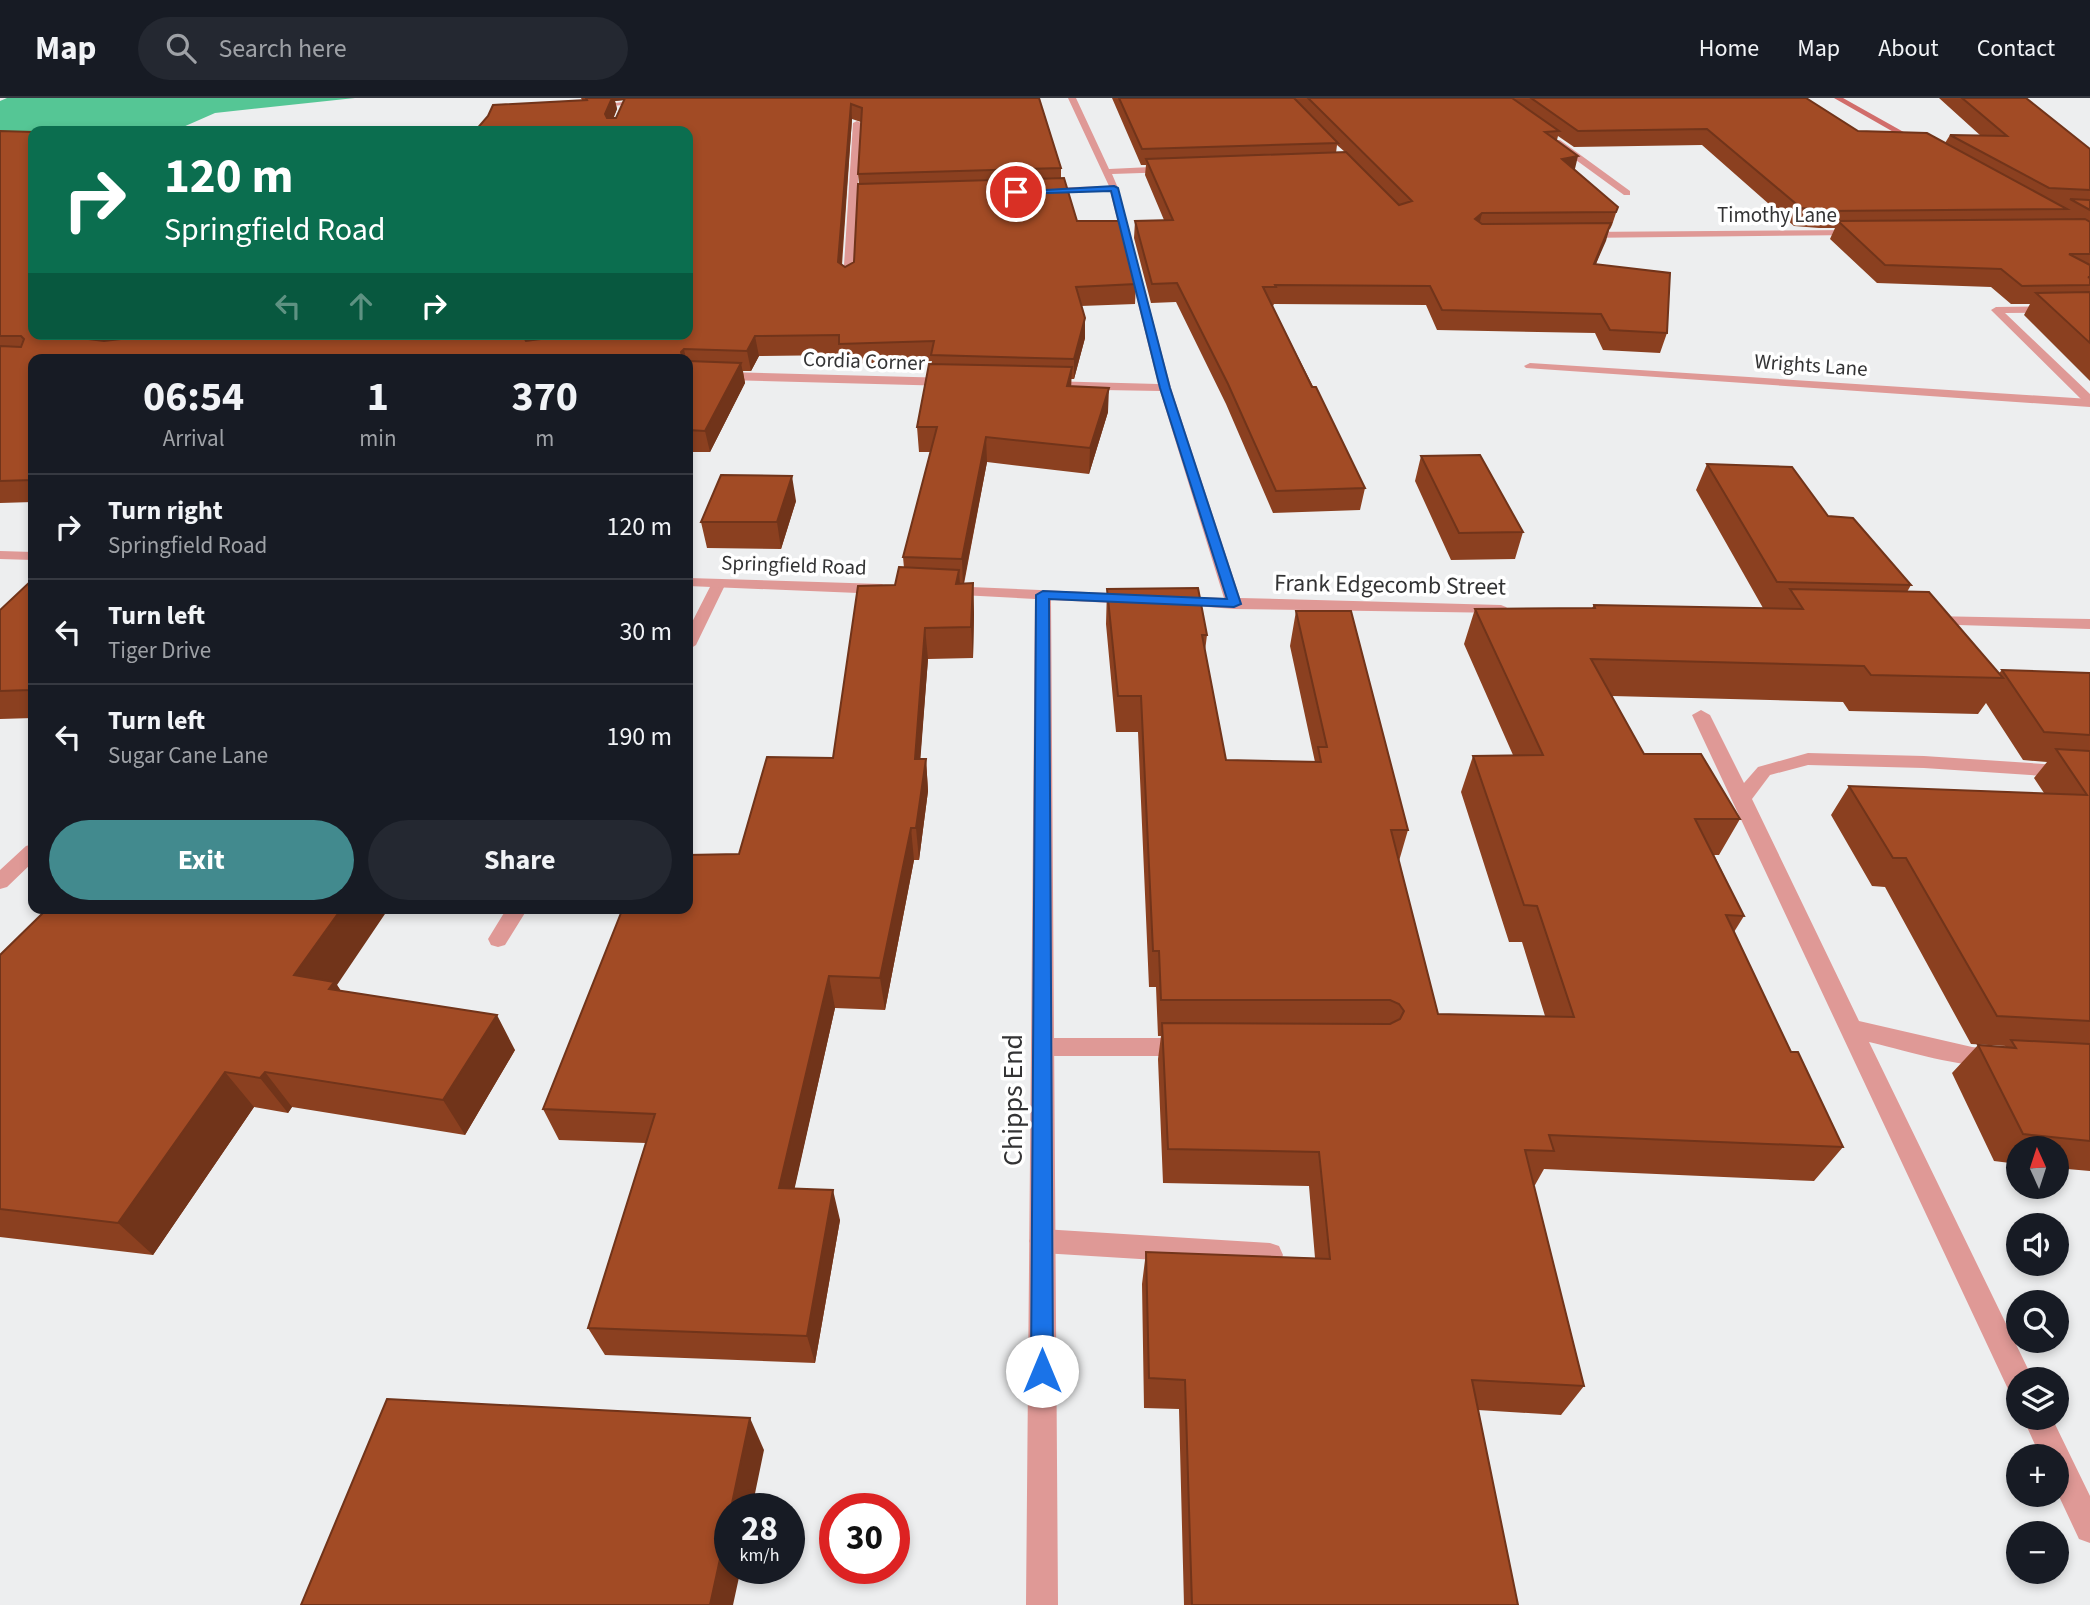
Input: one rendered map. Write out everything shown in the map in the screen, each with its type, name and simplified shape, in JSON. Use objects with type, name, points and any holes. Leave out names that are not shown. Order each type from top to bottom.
[{"type":"main road","points":[[1838,98],[1933,151]]},
{"type":"street","points":[[588,108],[669,98]]},
{"type":"street","points":[[931,591],[1234,604],[1165,388],[1114,188],[1072,98]]},
{"type":"street","points":[[622,113],[626,103]]},
{"type":"street","points":[[848,281],[857,123]]},
{"type":"street","points":[[1551,138],[1626,193]]},
{"type":"street","points":[[1106,172],[1186,169]]},
{"type":"street","points":[[1028,192],[1114,188]]},
{"type":"street","points":[[852,197],[865,197]]},
{"type":"street","name":"Timothy Lane","points":[[1575,235],[1868,233]]},
{"type":"street","points":[[2090,309],[1996,310],[2090,402]]},
{"type":"street","name":"Wrights Lane","points":[[1530,366],[2090,402]]},
{"type":"street","name":"Cordia Corner","points":[[693,375],[969,383]]},
{"type":"street","points":[[1039,385],[1165,388]]},
{"type":"street","points":[[0,555],[28,556]]},
{"type":"street","name":"Springfield Road","points":[[693,582],[904,590]]},
{"type":"street","points":[[693,635],[719,583]]},
{"type":"street","name":"Chipps End","points":[[1042,1605],[1043,595]]},
{"type":"street","name":"Frank Edgecomb Street","points":[[1234,604],[1510,610]]},
{"type":"street","points":[[1911,620],[2090,624]]},
{"type":"street","points":[[1701,715],[2012,1367]]},
{"type":"street","points":[[1742,798],[1764,771],[1808,759],[1924,762],[2090,773]]},
{"type":"street","points":[[0,882],[28,856]]},
{"type":"street","points":[[498,939],[514,914]]},
{"type":"street","points":[[1849,1028],[1972,1056],[2011,1058]]},
{"type":"street","points":[[1043,1047],[1210,1047]]},
{"type":"street","points":[[1042,1241],[1270,1255]]},
{"type":"street","points":[[2069,1484],[2090,1528]]},
{"type":"green space","points":[[7,98],[355,98],[215,113],[185,126],[28,126],[28,141],[0,141],[0,101]]},
{"type":"building","points":[[586,98],[612,98],[605,114],[607,118],[616,118],[625,98],[1039,98],[1061,168],[858,174],[862,108],[851,104],[838,262],[845,267],[854,262],[858,184],[1064,178],[1077,221],[1120,221],[1136,284],[1076,287],[1085,318],[1074,359],[931,355],[934,341],[839,344],[839,335],[755,336],[747,351],[684,349],[682,354],[28,354],[28,480],[0,481],[0,346],[21,347],[24,339],[21,336],[0,336],[0,131],[28,132],[28,340],[693,340],[693,126],[479,126],[493,105],[587,100]]},
{"type":"building","points":[[1119,98],[1294,98],[1338,143],[1142,149]]},
{"type":"building","points":[[1308,98],[1512,98],[1559,131],[1545,132],[1578,156],[1562,159],[1618,207],[1616,212],[1482,213],[1475,219],[1482,224],[1611,223],[1594,264],[1670,273],[1667,333],[1610,330],[1601,314],[1442,310],[1430,286],[1263,287],[1365,488],[1276,491],[1228,384],[1177,283],[1152,284],[1135,221],[1173,220],[1146,159],[1346,152],[1399,205],[1412,201]]},
{"type":"building","points":[[1531,98],[1806,98],[1858,131],[1927,133],[2067,209],[1826,211],[1801,208],[1707,129],[1578,131]]},
{"type":"building","points":[[1962,98],[2026,98],[2090,149],[2090,190],[2049,188],[1950,135],[2007,136]]},
{"type":"building","points":[[2070,199],[2090,200],[2090,210]]},
{"type":"building","points":[[2085,219],[2090,222],[2090,254],[2069,254],[2090,265],[2090,285],[2022,286],[2001,269],[1885,265],[1838,221]]},
{"type":"building","points":[[2090,292],[2090,343],[2036,293]]},
{"type":"building","points":[[693,361],[741,363],[705,431],[693,430]]},
{"type":"building","points":[[929,364],[1072,367],[1067,386],[1109,388],[1090,448],[986,437],[962,559],[903,557],[937,427],[917,427]]},
{"type":"building","points":[[1480,455],[1523,532],[1459,533],[1421,456]]},
{"type":"building","points":[[1707,464],[1792,467],[1828,516],[1853,518],[1911,585],[1777,582]]},
{"type":"building","points":[[721,475],[792,476],[777,522],[701,522]]},
{"type":"building","points":[[899,567],[959,570],[956,584],[973,583],[971,627],[925,628],[915,759],[926,759],[916,828],[911,828],[880,978],[829,976],[779,1188],[833,1190],[807,1336],[588,1328],[655,1114],[543,1109],[621,914],[693,914],[693,855],[739,854],[767,757],[833,758],[858,586],[895,585]]},
{"type":"building","points":[[28,584],[28,690],[0,691],[0,610]]},
{"type":"building","points":[[1198,588],[1207,635],[1202,635],[1226,760],[1321,762],[1318,747],[1327,747],[1296,611],[1351,611],[1408,830],[1391,830],[1438,1014],[1574,1017],[1537,906],[1524,905],[1473,756],[1543,755],[1475,609],[1595,608],[1594,605],[1803,609],[1790,589],[1929,592],[2003,678],[1871,675],[1864,666],[1591,659],[1644,754],[1701,754],[1740,819],[1695,819],[1744,916],[1726,915],[1791,1052],[1798,1052],[1843,1147],[1549,1135],[1554,1151],[1525,1150],[1584,1386],[1472,1380],[1518,1605],[1192,1605],[1185,1380],[1149,1378],[1146,1252],[1330,1259],[1319,1152],[1168,1149],[1162,1023],[1390,1024],[1400,1019],[1404,1011],[1399,1004],[1390,1000],[1161,1000],[1159,951],[1153,951],[1141,696],[1118,696],[1107,589]]},
{"type":"building","points":[[2002,670],[2090,673],[2090,735],[2044,732]]},
{"type":"building","points":[[2056,749],[2090,751],[2090,1021],[1997,1016],[1906,858],[1893,858],[1849,786],[2087,795]]},
{"type":"building","points":[[42,914],[338,914],[294,975],[334,982],[329,989],[497,1015],[443,1100],[265,1072],[260,1078],[225,1072],[118,1223],[0,1209],[0,955]]},
{"type":"building","points":[[2011,1040],[2090,1044],[2090,1141],[2069,1139],[2069,1136],[2023,1134],[1978,1045],[2016,1048]]},
{"type":"building","points":[[387,1399],[750,1418],[734,1493],[714,1493],[715,1584],[710,1605],[301,1605]]},
{"type":"route","points":[[1016,192],[1114,188],[1165,388],[1234,604],[1043,595],[1042,1371]]}]
